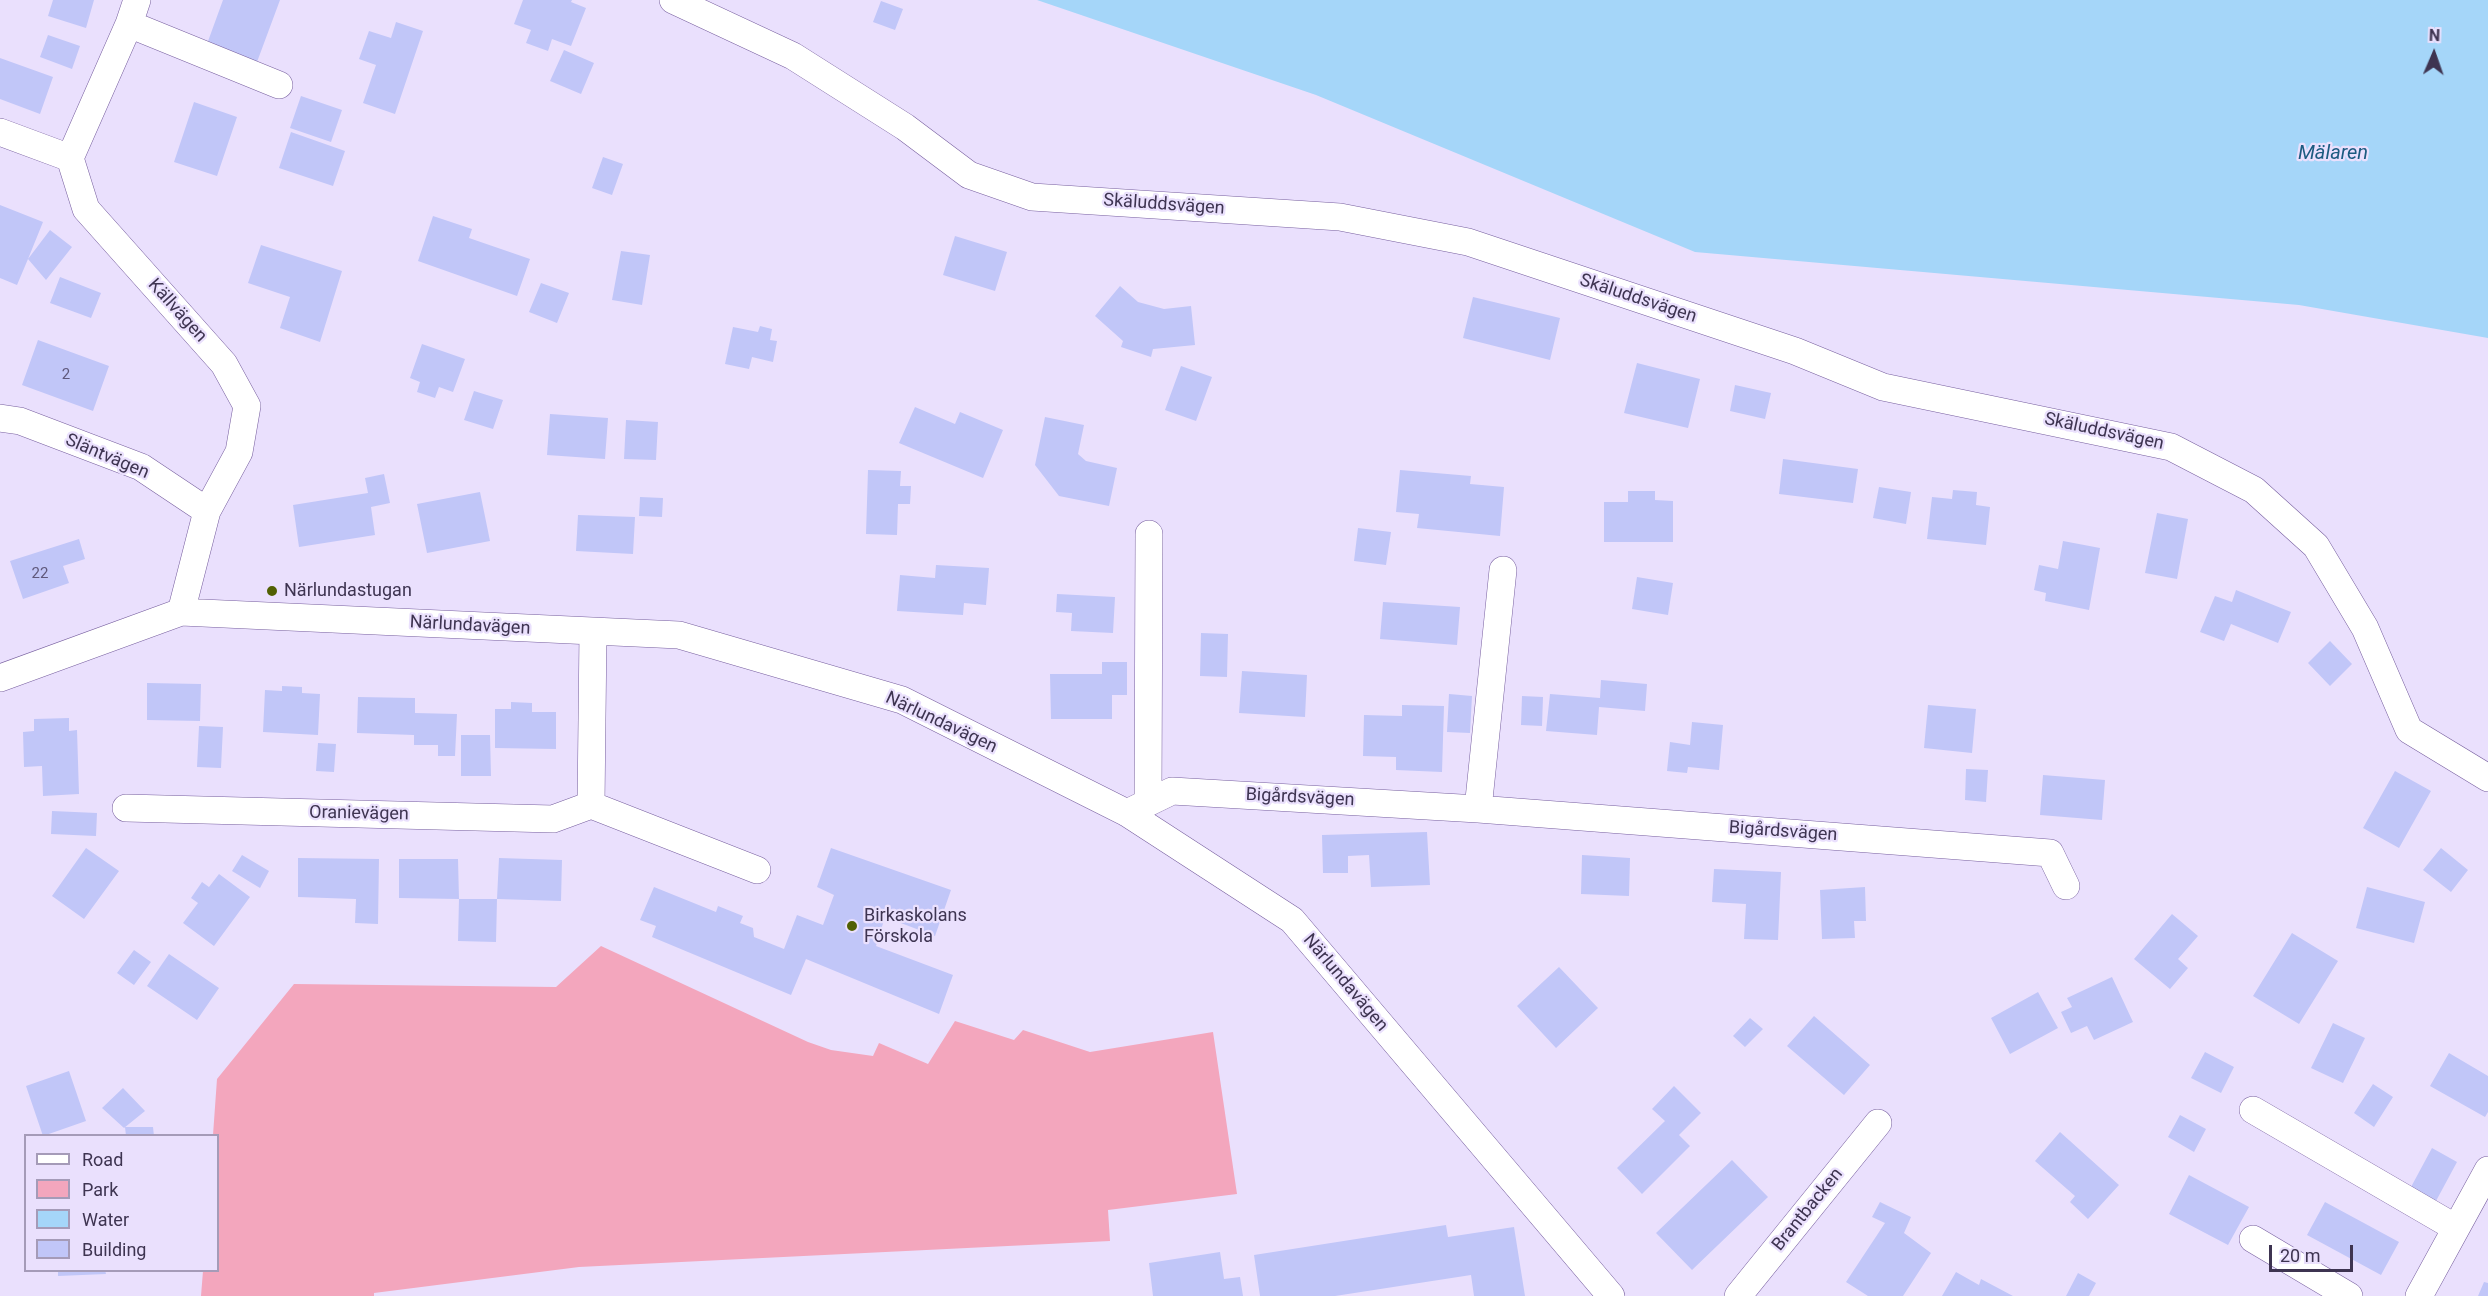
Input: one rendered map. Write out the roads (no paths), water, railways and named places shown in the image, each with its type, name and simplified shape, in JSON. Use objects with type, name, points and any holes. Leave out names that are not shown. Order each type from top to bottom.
[{"type":"street","name":"Skäluddsvägen","points":[[673,0],[793,56],[905,127],[969,176],[1032,197],[1340,217],[1468,242],[1795,351],[1883,387],[2171,447],[2254,490],[2316,546],[2365,628],[2409,730],[2488,777]]},
{"type":"street","points":[[0,132],[70,158],[133,12],[279,85]]},
{"type":"street","name":"Källvägen","points":[[70,158],[86,209],[224,364],[247,406],[239,452],[207,512],[181,612]]},
{"type":"street","name":"Släntvägen","points":[[0,418],[20,421],[141,467],[207,512]]},
{"type":"street","points":[[1137,808],[1149,534]]},
{"type":"street","points":[[1478,808],[1503,570]]},
{"type":"street","name":"Närlundavägen","points":[[0,678],[181,612],[679,636],[902,700],[1137,808],[1292,920],[1611,1296]]},
{"type":"street","points":[[593,632],[591,805],[758,870]]},
{"type":"street","name":"Bigårdsvägen","points":[[1137,808],[1172,791],[1478,808],[2050,853],[2066,886]]},
{"type":"street","name":"Oranievägen","points":[[126,808],[553,819],[591,805]]},
{"type":"street","points":[[2253,1110],[2456,1228]]},
{"type":"street","name":"Brantbacken","points":[[1738,1296],[1878,1123]]},
{"type":"street","points":[[2419,1296],[2488,1171]]},
{"type":"street","points":[[2253,1239],[2349,1296]]},
{"type":"water","name":"Mälaren","points":[[1037,0],[2488,0],[2488,338],[2299,305],[1695,252],[1316,95]]},
{"type":"place","name":"Närlundastugan","points":[[272,591]]},
{"type":"place","name":"Birkaskolans Förskola","points":[[852,926]]}]
